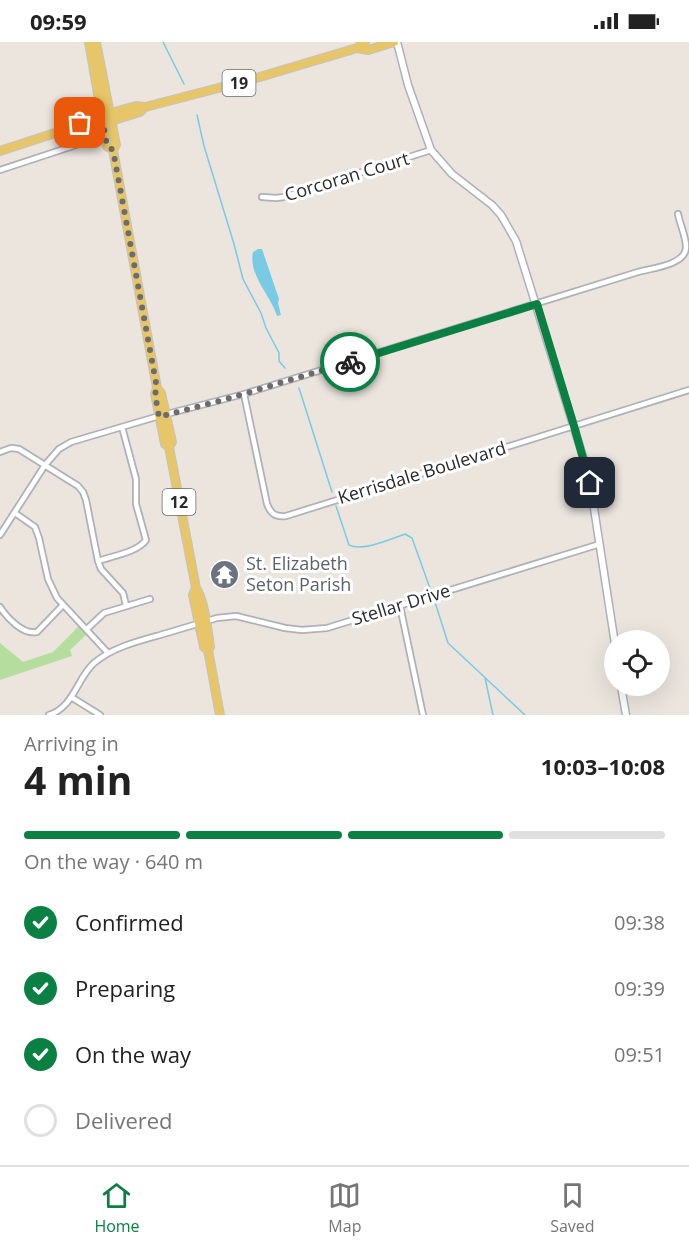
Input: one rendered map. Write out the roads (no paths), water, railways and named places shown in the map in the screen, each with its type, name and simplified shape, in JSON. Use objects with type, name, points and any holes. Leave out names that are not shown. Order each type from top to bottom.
[{"type":"main road","name":"12","points":[[89,42],[107,119],[116,145],[113,150],[157,388],[155,394],[163,416],[165,444],[169,447],[196,588],[200,593],[202,622],[210,647],[208,651],[220,715]]},
{"type":"main road","name":"12","points":[[96,42],[107,119]]},
{"type":"main road","name":"19","points":[[0,151],[75,128],[81,129],[107,119],[140,112],[145,107],[253,79],[357,48],[365,42]]},
{"type":"main road","name":"19","points":[[357,48],[368,50],[395,42]]},
{"type":"street","points":[[395,42],[431,150],[452,174],[492,205],[501,215],[516,241],[589,476],[613,630]]},
{"type":"street","points":[[0,170],[76,146]]},
{"type":"street","name":"Corcoran Court","points":[[262,197],[284,197],[431,150]]},
{"type":"street","points":[[0,535],[45,465],[59,448],[70,442],[244,394],[678,260],[685,252],[686,246],[678,214]]},
{"type":"street","name":"Kerrisdale Boulevard","points":[[244,394],[269,510],[276,516],[286,516],[689,390]]},
{"type":"street","points":[[98,561],[142,546],[146,540],[136,504],[136,479],[122,427]]},
{"type":"street","points":[[0,452],[11,448],[19,449],[70,480],[83,492],[98,561],[123,593],[126,605]]},
{"type":"street","points":[[15,513],[35,527],[52,591],[108,653],[93,664],[60,710],[49,715]]},
{"type":"street","name":"Stellar Drive","points":[[108,653],[217,618],[237,616],[302,630],[336,626],[600,544]]},
{"type":"street","points":[[87,629],[104,613],[150,599]]},
{"type":"street","points":[[0,607],[14,622],[32,633],[37,632],[63,605]]},
{"type":"street","points":[[400,606],[423,715]]},
{"type":"street","points":[[623,696],[626,715]]},
{"type":"street","points":[[71,697],[100,715]]},
{"type":"water","points":[[262,249],[279,299],[281,315],[277,316],[254,269],[253,252]]},
{"type":"waterway","points":[[163,42],[184,84]]},
{"type":"waterway","points":[[197,115],[243,279],[279,353],[279,361],[285,368]]},
{"type":"waterway","points":[[299,388],[332,492]]},
{"type":"waterway","points":[[336,506],[349,545],[369,546],[405,534],[412,538],[431,591]]},
{"type":"waterway","points":[[434,599],[448,643],[525,715]]},
{"type":"waterway","points":[[485,678],[493,715]]},
{"type":"place","name":"St. Elizabeth Seton Parish","points":[[225,574]]}]
